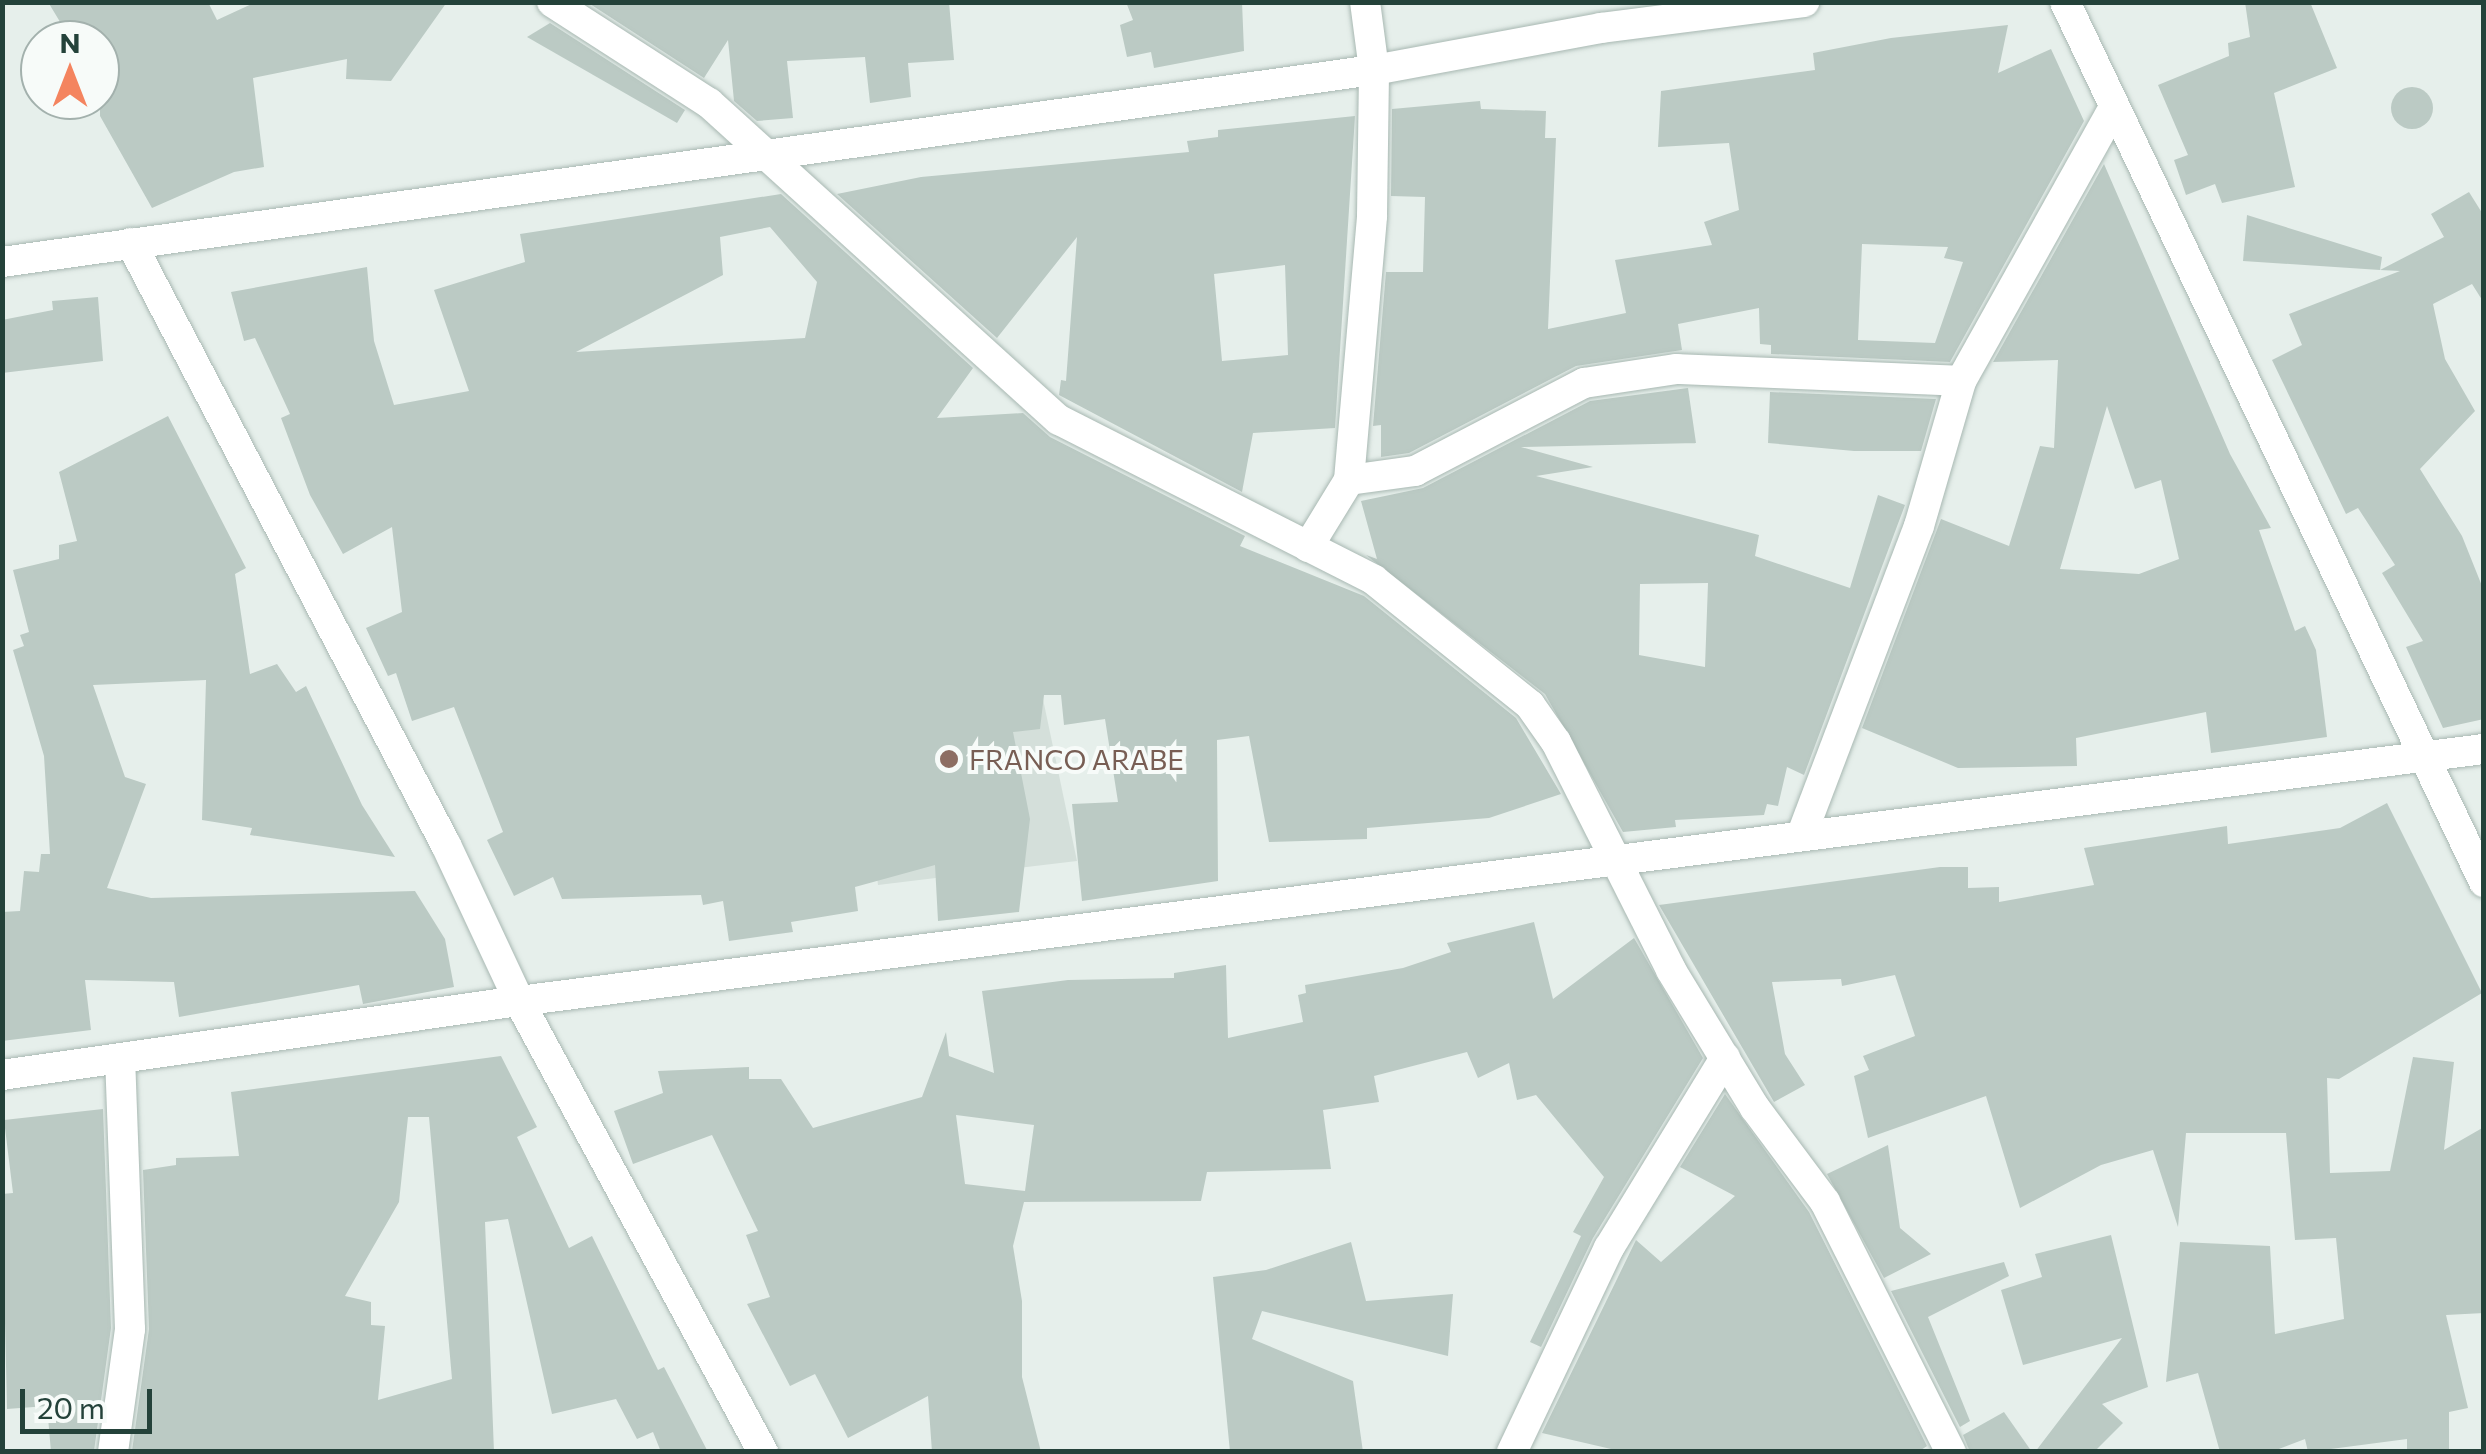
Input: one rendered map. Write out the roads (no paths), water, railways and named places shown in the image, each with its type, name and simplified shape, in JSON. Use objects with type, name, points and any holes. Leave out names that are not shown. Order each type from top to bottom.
[{"type":"street","points":[[552,2],[708,103],[1058,420],[1403,598],[1530,705],[1556,742],[1610,860],[1725,1058],[1826,1202],[1951,1452]]},
{"type":"street","points":[[1308,547],[1349,480],[1372,216],[1374,70],[1365,2]]},
{"type":"street","points":[[2,262],[1374,70],[1601,28],[1804,2]]},
{"type":"street","points":[[2064,2],[2484,882]]},
{"type":"street","points":[[1802,834],[1919,526],[1961,381],[2114,107]]},
{"type":"street","points":[[131,243],[446,845],[519,1001],[763,1452]]},
{"type":"street","points":[[1349,480],[1415,471],[1546,399],[1628,374],[1775,370],[1961,381]]},
{"type":"street","points":[[2,1074],[519,1001],[2484,748]]},
{"type":"street","points":[[112,1452],[130,1328],[120,1058]]},
{"type":"street","points":[[1512,1452],[1609,1248],[1725,1058]]},
{"type":"place","name":"FRANCO ARABE","points":[[949,759]]}]
